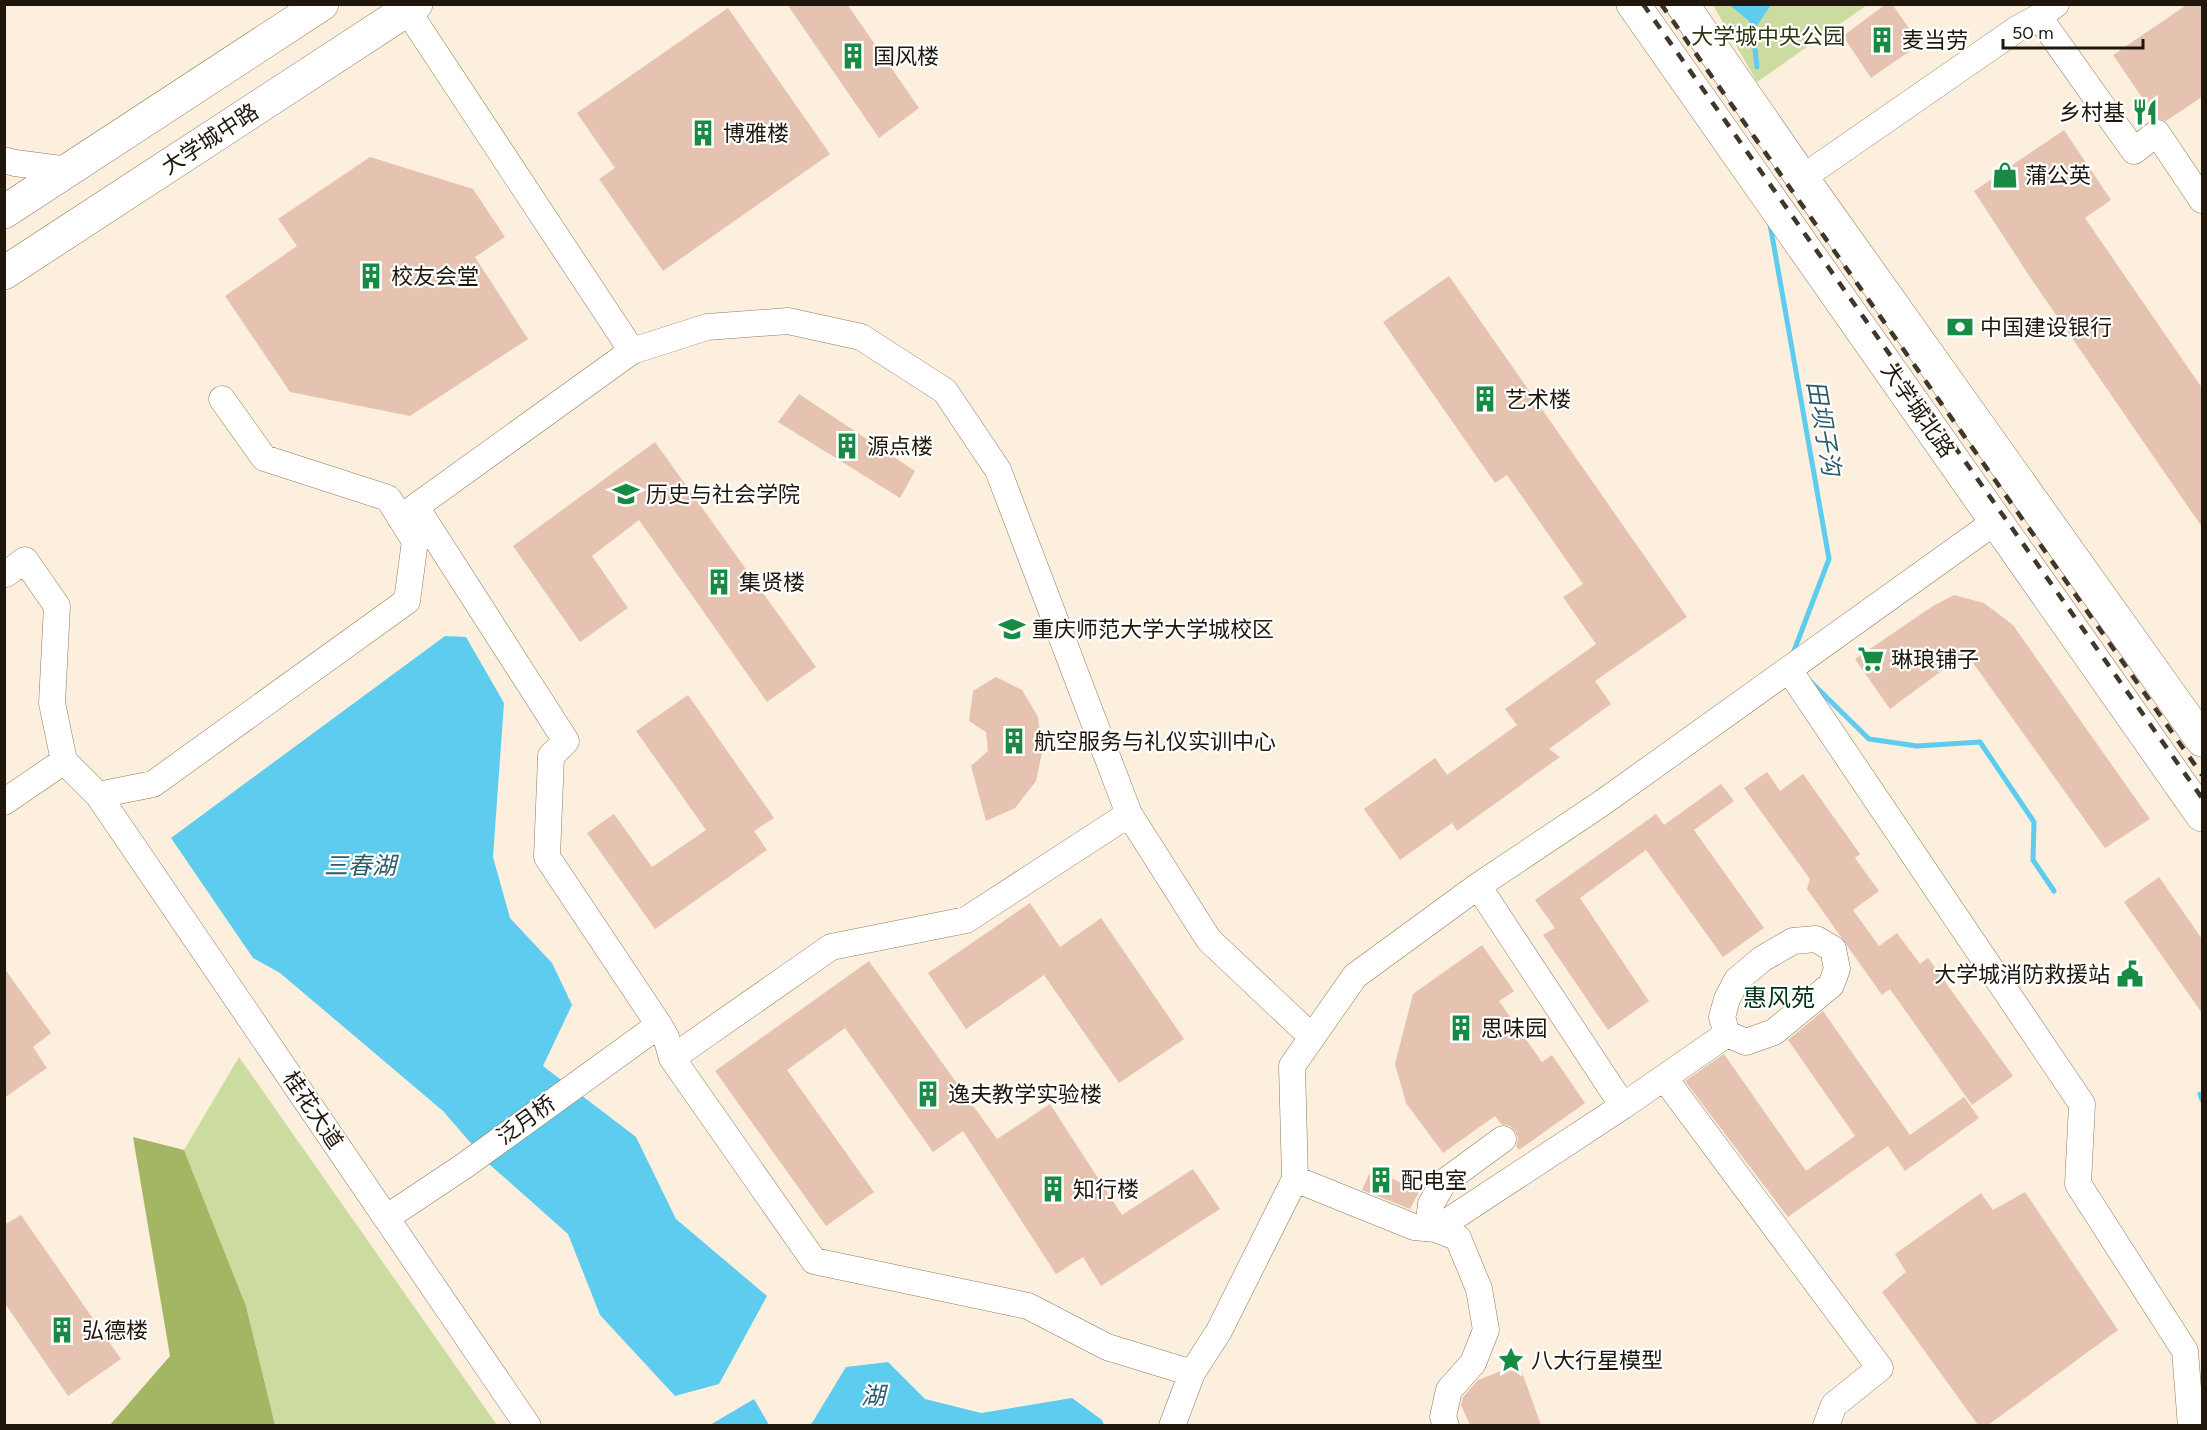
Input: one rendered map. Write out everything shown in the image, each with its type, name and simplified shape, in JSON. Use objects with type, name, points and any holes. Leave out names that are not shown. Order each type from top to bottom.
[{"type":"main road","points":[[4,212],[322,4]]},
{"type":"main road","name":"大学城北路","points":[[1633,4],[2202,815]]},
{"type":"main road","name":"大学城北路","points":[[1682,4],[1722,64],[2202,740]]},
{"type":"main road","name":"大学城中路","points":[[4,273],[411,7]]},
{"type":"street","points":[[411,7],[632,351]]},
{"type":"street","points":[[1797,170],[2048,11],[2134,151],[2157,134],[2202,201]]},
{"type":"street","points":[[4,160],[69,170]]},
{"type":"street","points":[[408,512],[632,351],[707,327],[788,321],[861,337],[945,391],[998,470],[1129,814],[1209,940],[1312,1037]]},
{"type":"street","points":[[222,399],[264,458],[388,498],[408,512],[566,741],[551,756],[547,857],[659,1025],[666,1037],[672,1058],[813,1261],[1028,1306],[1107,1347],[1192,1373]]},
{"type":"street","points":[[98,795],[153,783],[407,601],[415,541],[408,512]]},
{"type":"street","points":[[1172,1425],[1192,1373],[1219,1331],[1295,1179],[1292,1066],[1355,976],[1478,886],[1602,803],[1996,521]]},
{"type":"street","points":[[4,572],[6,574],[25,560],[57,606],[52,703],[64,760],[4,802]]},
{"type":"street","points":[[1789,670],[2082,1104],[2078,1184],[2184,1351],[2191,1425]]},
{"type":"street","name":"桂花大道","points":[[64,760],[98,795],[528,1425]]},
{"type":"street","points":[[672,1058],[831,947],[966,920],[1129,814]]},
{"type":"street","points":[[1478,886],[1623,1106]]},
{"type":"street","points":[[1816,939],[1833,949],[1837,969],[1831,985],[1783,1025],[1774,1032],[1746,1042],[1727,1034],[1722,1017],[1727,999],[1737,980],[1762,959],[1793,941],[1816,939]]},
{"type":"street","name":"泛月桥","points":[[386,1218],[464,1166],[659,1025]]},
{"type":"street","points":[[1432,1228],[1623,1106],[1727,1034]]},
{"type":"street","points":[[1671,1087],[1880,1368],[1834,1405],[1826,1425]]},
{"type":"street","points":[[1432,1228],[1431,1204],[1443,1183],[1503,1139]]},
{"type":"street","points":[[1295,1179],[1414,1227],[1432,1228],[1458,1238],[1479,1289],[1486,1330],[1473,1363],[1449,1390],[1443,1417],[1446,1425]]},
{"type":"green space","name":"大学城中央公园","points":[[1713,5],[1867,5],[1757,82]]},
{"type":"green space","points":[[239,1057],[497,1425],[275,1425],[246,1306],[184,1150]]},
{"type":"green space","points":[[133,1137],[184,1150],[246,1306],[275,1425],[110,1425],[170,1356]]},
{"type":"water","points":[[1733,4],[1771,5],[1756,27],[1731,6]]},
{"type":"water","name":"三春湖","points":[[445,636],[466,637],[504,703],[493,857],[510,918],[552,963],[572,1005],[543,1066],[636,1137],[676,1219],[767,1296],[719,1384],[675,1396],[600,1315],[568,1234],[489,1164],[443,1111],[280,973],[253,958],[171,838]]},
{"type":"water","name":"湖","points":[[888,1362],[925,1399],[981,1413],[1072,1398],[1102,1420],[1104,1425],[808,1425],[812,1423],[846,1367]]},
{"type":"water","points":[[754,1399],[769,1425],[710,1425]]},
{"type":"building","name":"国风楼","points":[[787,4],[847,4],[919,108],[879,138]]},
{"type":"building","name":"麦当劳","points":[[1886,4],[1892,4],[1920,44],[1871,78],[1843,36]]},
{"type":"building","points":[[2188,4],[2202,4],[2202,97],[2166,121],[2156,118],[2113,55]]},
{"type":"building","name":"博雅楼","points":[[728,8],[830,154],[663,271],[599,179],[615,168],[577,113]]},
{"type":"building","points":[[2064,130],[2111,200],[2085,218],[2202,388],[2202,527],[2030,277],[1974,191]]},
{"type":"building","name":"校友会堂","points":[[370,157],[473,189],[505,237],[475,257],[528,339],[410,416],[290,392],[225,296],[297,246],[278,219]]},
{"type":"building","name":"艺术楼","points":[[1449,276],[1687,617],[1595,681],[1611,704],[1549,749],[1560,757],[1457,831],[1452,823],[1400,860],[1364,809],[1435,758],[1447,775],[1517,725],[1505,709],[1596,644],[1563,597],[1583,584],[1507,475],[1495,483],[1383,322]]},
{"type":"building","name":"源点楼","points":[[799,394],[915,471],[900,498],[778,422]]},
{"type":"building","name":"集贤楼","points":[[655,442],[816,667],[767,702],[639,520],[592,556],[628,608],[580,642],[513,546]]},
{"type":"building","points":[[1954,595],[1984,603],[2013,625],[2150,819],[2105,848],[1966,653],[1890,709],[1855,659],[1933,606]]},
{"type":"building","name":"航空服务与礼仪实训中心","points":[[996,677],[1022,690],[1038,717],[1042,753],[1036,781],[1015,808],[986,821],[971,766],[988,751],[986,732],[969,721],[973,691]]},
{"type":"building","points":[[688,695],[774,818],[754,831],[767,850],[655,929],[587,833],[614,814],[652,867],[706,830],[636,731]]},
{"type":"building","points":[[1767,772],[1780,791],[1803,774],[1860,854],[1855,858],[1879,891],[1853,910],[1879,946],[1897,933],[1920,964],[1928,958],[2013,1076],[1972,1105],[1890,989],[1882,995],[1807,889],[1810,879],[1744,788]]},
{"type":"building","points":[[1721,784],[1734,801],[1694,830],[1764,928],[1723,957],[1646,850],[1580,898],[1649,1001],[1608,1030],[1543,935],[1555,928],[1535,900],[1656,814],[1664,825]]},
{"type":"building","points":[[2159,877],[2202,939],[2202,1013],[2124,902]]},
{"type":"building","points":[[1030,903],[1060,947],[1101,918],[1184,1039],[1119,1083],[1044,975],[966,1029],[928,973]]},
{"type":"building","name":"思味园","points":[[1482,945],[1514,991],[1499,1001],[1542,1062],[1552,1055],[1585,1103],[1519,1150],[1516,1146],[1518,1138],[1515,1131],[1510,1126],[1501,1124],[1495,1116],[1443,1153],[1406,1103],[1395,1064],[1413,994]]},
{"type":"building","points":[[869,961],[997,1139],[1050,1104],[1122,1215],[1193,1169],[1220,1209],[1101,1286],[1083,1257],[1056,1274],[963,1131],[933,1152],[845,1028],[787,1070],[874,1192],[826,1226],[715,1071]]},
{"type":"building","points":[[4,968],[51,1033],[33,1047],[47,1068],[4,1098]]},
{"type":"building","points":[[1823,1011],[1910,1135],[1964,1097],[1979,1118],[1905,1171],[1888,1146],[1788,1217],[1685,1081],[1724,1054],[1806,1171],[1855,1136],[1788,1040]]},
{"type":"building","name":"配电室","points":[[1372,1168],[1419,1192],[1410,1209],[1362,1190]]},
{"type":"building","points":[[2025,1192],[2118,1330],[1988,1425],[1978,1425],[1882,1292],[1906,1272],[1895,1254],[1981,1193],[1993,1210]]},
{"type":"building","name":"弘德楼","points":[[21,1215],[121,1359],[68,1396],[4,1302],[4,1225]]},
{"type":"building","points":[[1519,1364],[1541,1425],[1470,1425],[1461,1405],[1463,1397],[1478,1380]]},
{"type":"waterway","name":"田坝子沟","points":[[1753,4],[1750,7],[1757,67]]},
{"type":"waterway","name":"田坝子沟","points":[[1770,224],[1829,559],[1792,656]]},
{"type":"waterway","name":"田坝子沟","points":[[1812,683],[1869,739],[1917,746],[1980,742],[2034,822],[2033,860],[2054,891]]},
{"type":"waterway","name":"田坝子沟","points":[[2200,1094],[2202,1100]]},
{"type":"railway","points":[[1643,4],[2202,798]]},
{"type":"railway","points":[[1661,4],[2202,775]]},
{"type":"place","name":"麦当劳","points":[[1882,40]]},
{"type":"place","name":"国风楼","points":[[853,56]]},
{"type":"place","name":"乡村基","points":[[2145,112]]},
{"type":"place","name":"博雅楼","points":[[703,133]]},
{"type":"place","name":"蒲公英","points":[[2005,175]]},
{"type":"place","name":"校友会堂","points":[[371,276]]},
{"type":"place","name":"中国建设银行","points":[[1960,327]]},
{"type":"place","name":"艺术楼","points":[[1485,399]]},
{"type":"place","name":"源点楼","points":[[847,446]]},
{"type":"place","name":"历史与社会学院","points":[[626,494]]},
{"type":"place","name":"集贤楼","points":[[719,582]]},
{"type":"place","name":"重庆师范大学大学城校区","points":[[1012,629]]},
{"type":"place","name":"琳琅铺子","points":[[1871,659]]},
{"type":"place","name":"航空服务与礼仪实训中心","points":[[1014,741]]},
{"type":"place","name":"大学城消防救援站","points":[[2130,974]]},
{"type":"place","name":"思味园","points":[[1461,1028]]},
{"type":"place","name":"逸夫教学实验楼","points":[[928,1094]]},
{"type":"place","name":"配电室","points":[[1381,1180]]},
{"type":"place","name":"知行楼","points":[[1053,1189]]},
{"type":"place","name":"弘德楼","points":[[62,1330]]},
{"type":"place","name":"八大行星模型","points":[[1511,1360]]},
{"type":"district","name":"惠风苑","points":[[1779,997]]}]
